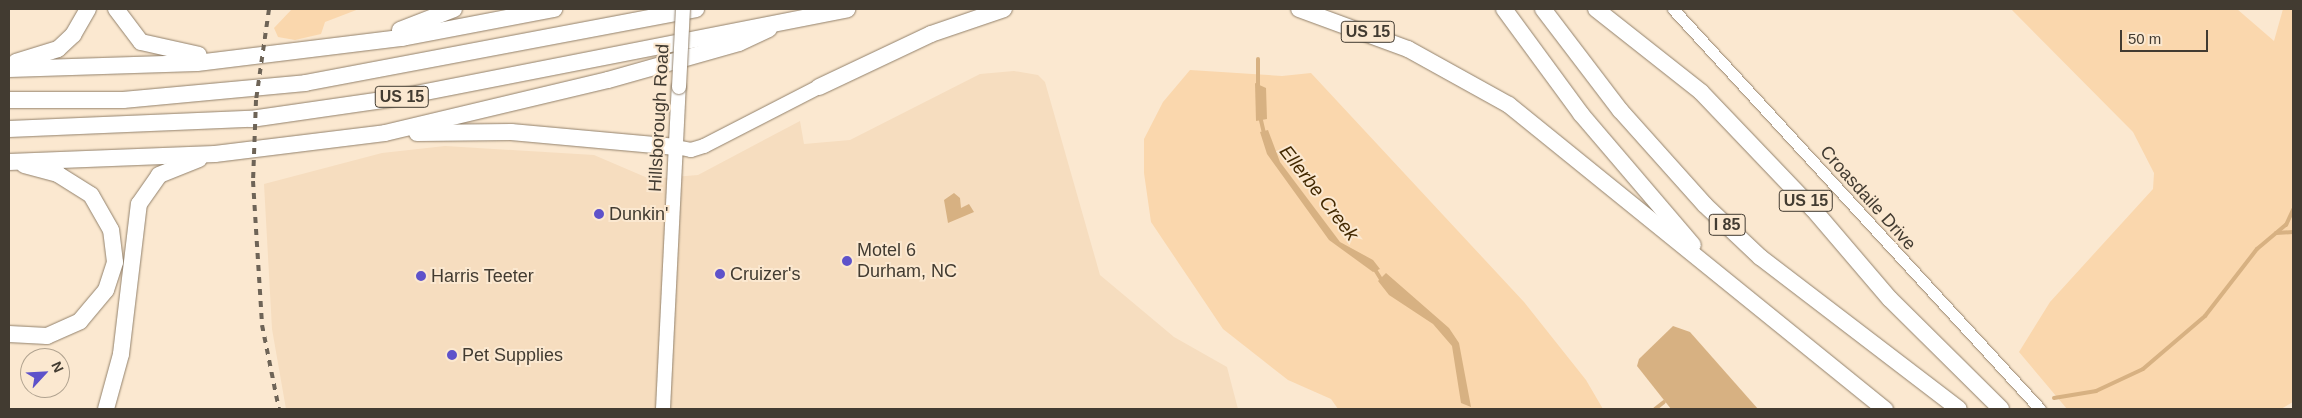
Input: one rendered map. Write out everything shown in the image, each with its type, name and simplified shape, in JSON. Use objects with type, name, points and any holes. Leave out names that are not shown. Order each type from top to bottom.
[{"type":"highway","points":[[9,64],[58,49],[74,34],[88,9]]},
{"type":"highway","points":[[116,9],[134,37],[159,50],[246,57]]},
{"type":"highway","points":[[360,43],[454,9]]},
{"type":"highway","points":[[9,68],[156,67],[360,43],[554,9]]},
{"type":"highway","name":"US 15","points":[[9,100],[122,100],[305,84],[696,9]]},
{"type":"highway","name":"US 15","points":[[9,129],[251,119],[390,99],[847,9]]},
{"type":"highway","points":[[819,87],[940,30],[1004,9]]},
{"type":"highway","name":"US 15","points":[[1299,9],[1395,43],[1478,85],[1562,143],[1644,216],[1708,262]]},
{"type":"highway","name":"I 85","points":[[1504,9],[1581,114],[1708,262],[1789,335],[1885,409]]},
{"type":"highway","name":"I 85","points":[[1543,9],[1620,110],[1712,211],[1760,257],[1849,329],[1959,409]]},
{"type":"highway","name":"US 15","points":[[1596,9],[1701,92],[1813,209],[1890,300],[2002,409]]},
{"type":"highway","points":[[385,133],[739,43],[789,20]]},
{"type":"highway","points":[[9,162],[215,154],[385,133],[512,132],[676,147]]},
{"type":"highway","points":[[106,409],[121,354],[139,204],[159,175],[215,154]]},
{"type":"highway","points":[[9,162],[58,174],[81,186],[103,212],[115,251],[110,282],[80,321],[47,336],[9,334]]},
{"type":"main road","name":"Hillsborough Road","points":[[662,409],[683,9]]},
{"type":"main road","points":[[676,147],[704,146],[819,87]]},
{"type":"street","name":"Croasdaile Drive","points":[[1672,9],[2040,409]]},
{"type":"shaded area","points":[[292,9],[359,9],[325,22],[321,34],[295,40],[278,37],[274,28]]},
{"type":"shaded area","points":[[2011,9],[2237,9],[2274,41],[2283,9],[2293,9],[2293,402],[2281,409],[2067,409],[2019,352],[2050,302],[2153,189],[2154,173],[2133,132]]},
{"type":"shaded area","points":[[1190,70],[1282,76],[1311,73],[1524,302],[1586,380],[1603,409],[1338,409],[1331,399],[1288,380],[1223,329],[1151,222],[1144,173],[1144,139],[1163,102]]},
{"type":"shaded area","points":[[1014,71],[1038,75],[1045,82],[1100,275],[1174,337],[1227,367],[1238,409],[286,409],[272,329],[264,184],[382,153],[445,146],[594,155],[650,179],[698,175],[800,121],[804,144],[850,140],[980,74]]},
{"type":"shaded area","points":[[1255,83],[1266,88],[1267,119],[1256,121]]},
{"type":"shaded area","points":[[1268,130],[1280,162],[1340,242],[1373,260],[1380,269],[1373,272],[1329,240],[1267,154],[1260,132]]},
{"type":"shaded area","points":[[954,193],[960,198],[961,208],[969,204],[974,212],[948,223],[944,200]]},
{"type":"shaded area","points":[[1386,273],[1449,328],[1459,343],[1471,407],[1461,403],[1452,346],[1433,324],[1389,295],[1378,281]]},
{"type":"shaded area","points":[[1673,326],[1690,332],[1758,409],[1671,409],[1637,366],[1639,359]]},
{"type":"waterway","name":"Ellerbe Creek","points":[[1258,59],[1258,87]]},
{"type":"waterway","name":"Ellerbe Creek","points":[[1260,116],[1264,134]]},
{"type":"waterway","points":[[2054,398],[2096,391],[2143,369],[2205,316],[2257,249],[2286,225],[2293,210]]},
{"type":"waterway","points":[[2276,233],[2293,232]]},
{"type":"waterway","name":"Ellerbe Creek","points":[[1374,268],[1382,281]]},
{"type":"waterway","points":[[1655,409],[1664,402]]},
{"type":"railway","points":[[269,9],[256,100],[253,181],[262,325],[279,409]]},
{"type":"place","name":"Dunkin'","points":[[599,214]]},
{"type":"place","name":"Motel 6 Durham, NC","points":[[847,261]]},
{"type":"place","name":"Cruizer's","points":[[720,274]]},
{"type":"place","name":"Harris Teeter","points":[[421,276]]},
{"type":"place","name":"Pet Supplies","points":[[452,355]]}]
